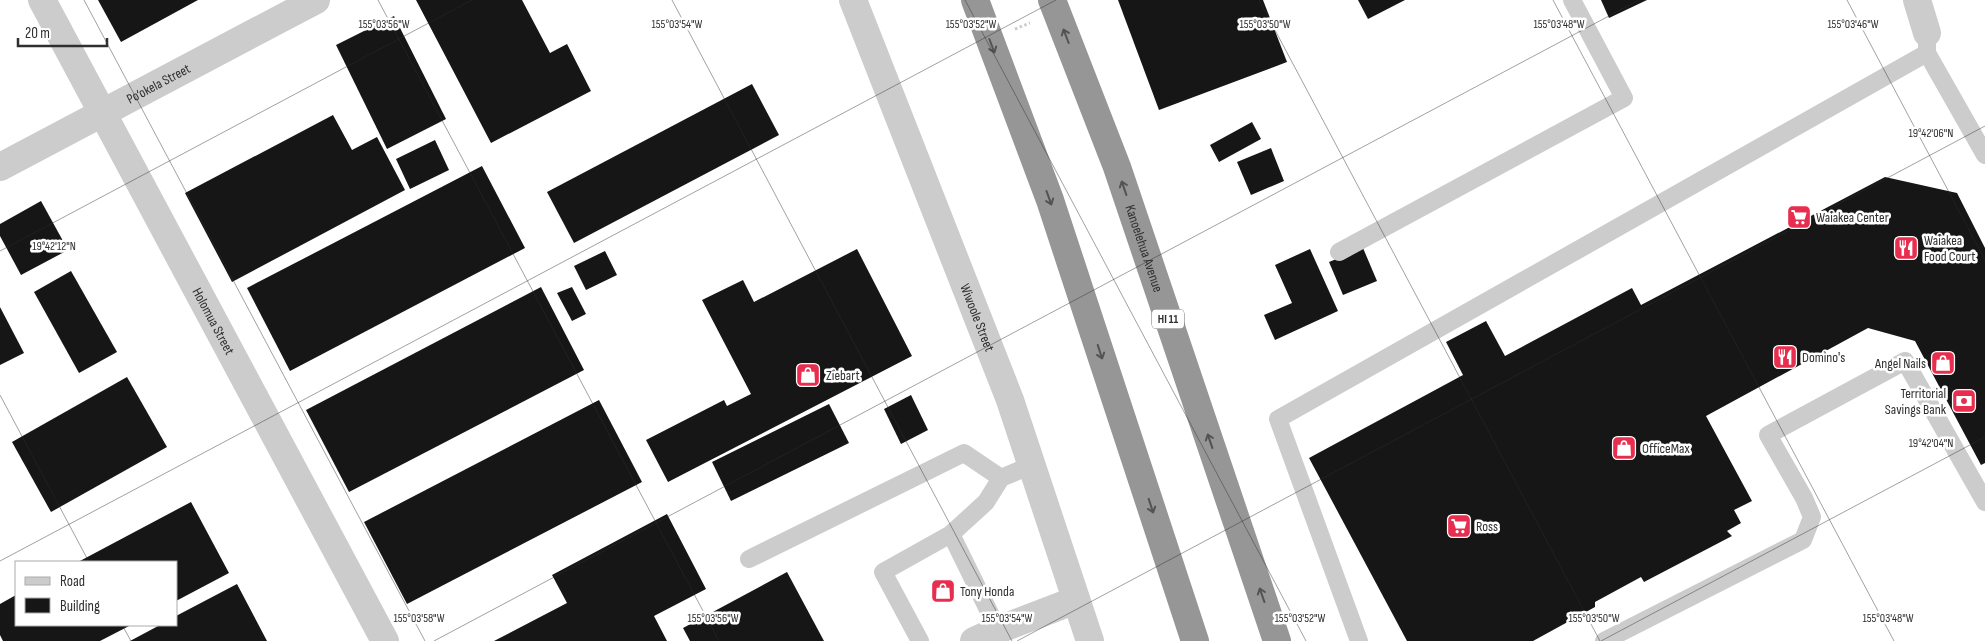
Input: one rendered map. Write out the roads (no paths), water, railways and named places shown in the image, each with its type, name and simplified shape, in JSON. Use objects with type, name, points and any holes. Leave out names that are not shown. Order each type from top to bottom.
[{"type":"highway","points":[[975,0],[1050,200],[1195,641]]},
{"type":"highway","name":"Kanoelehua Avenue","points":[[1044,11],[1117,167],[1277,641]]},
{"type":"street","name":"Holomua Street","points":[[42,0],[385,641]]},
{"type":"street","name":"Po‘okela Street","points":[[0,167],[316,0]]},
{"type":"street","name":"Wiwoole Street","points":[[853,0],[1010,400],[1090,641]]},
{"type":"street","points":[[1917,0],[1927,43]]},
{"type":"street","points":[[974,641],[1076,600]]},
{"type":"lane","points":[[1339,252],[1624,98],[1572,0]]},
{"type":"lane","points":[[1359,641],[1278,419],[1927,43],[1985,155]]},
{"type":"lane","points":[[1604,641],[1803,540],[1812,517],[1804,498],[1768,435],[1905,361],[1985,502]]},
{"type":"lane","points":[[748,558],[964,454],[1001,478]]},
{"type":"lane","points":[[920,641],[883,572],[951,534],[986,502],[1001,478],[1032,465]]},
{"type":"lane","points":[[951,534],[998,630]]},
{"type":"place","name":"Waiakea Center","points":[[1799,217]]},
{"type":"place","name":"Waiakea Food Court","points":[[1906,248]]},
{"type":"place","name":"Domino's","points":[[1785,357]]},
{"type":"place","name":"Angel Nails","points":[[1943,363]]},
{"type":"place","name":"Ziebart","points":[[808,375]]},
{"type":"place","name":"Territorial Savings Bank","points":[[1964,401]]},
{"type":"place","name":"OfficeMax","points":[[1624,448]]},
{"type":"place","name":"Ross","points":[[1459,526]]},
{"type":"place","name":"Tony Honda","points":[[943,591]]}]
